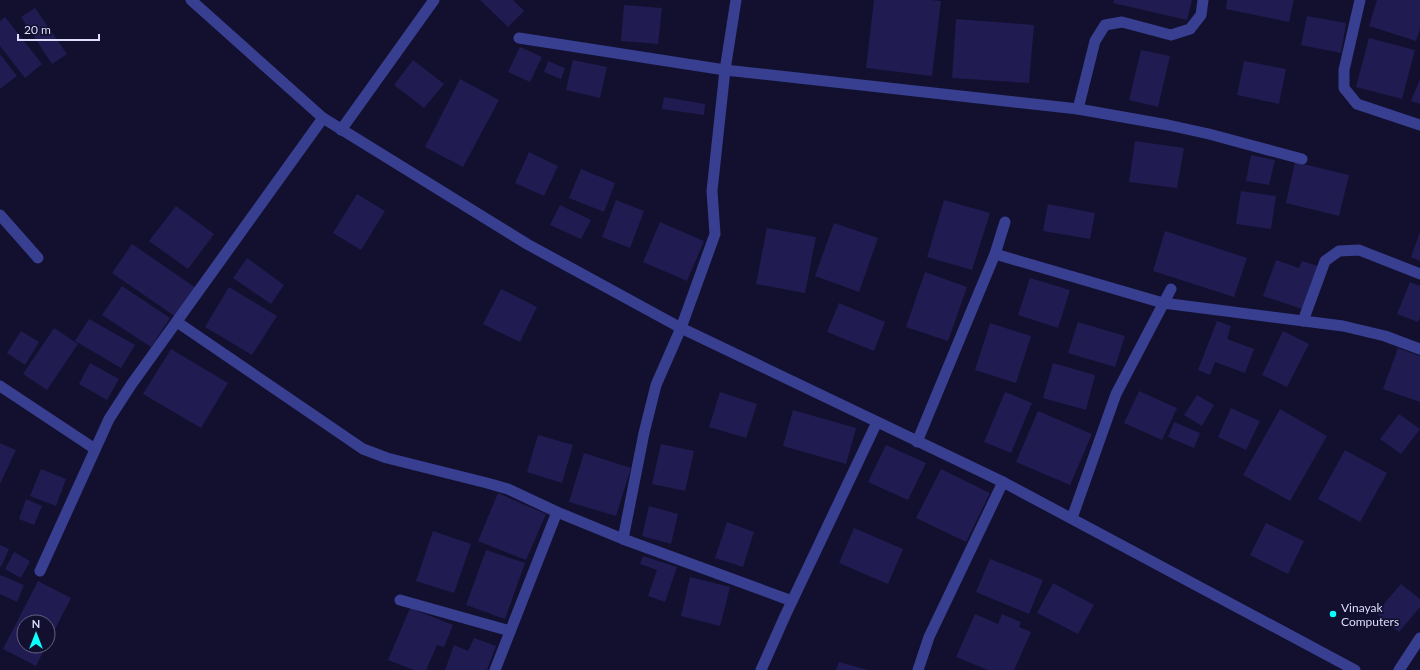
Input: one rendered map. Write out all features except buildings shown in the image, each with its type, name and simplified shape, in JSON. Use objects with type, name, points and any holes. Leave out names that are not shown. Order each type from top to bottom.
[{"type":"street","points":[[191,0],[323,118],[527,244],[681,328],[1003,482],[1355,670]]},
{"type":"street","points":[[341,130],[434,0]]},
{"type":"street","points":[[623,539],[644,433],[656,385],[681,328],[715,234],[712,191],[725,70],[736,0]]},
{"type":"street","points":[[1078,109],[1095,41],[1105,26],[1122,22],[1171,35],[1190,29],[1201,15],[1203,0]]},
{"type":"street","points":[[1360,0],[1344,70],[1344,88],[1357,104],[1420,125]]},
{"type":"street","points":[[519,38],[725,70],[1078,109],[1209,134],[1302,159]]},
{"type":"street","points":[[40,571],[109,419],[131,385],[323,118]]},
{"type":"street","points":[[0,215],[38,258]]},
{"type":"street","points":[[917,442],[995,254],[1005,222]]},
{"type":"street","points":[[1303,321],[1325,261],[1339,251],[1359,250],[1420,274]]},
{"type":"street","points":[[995,254],[1163,303],[1343,326],[1385,336],[1420,349]]},
{"type":"street","points":[[1072,518],[1116,394],[1170,289]]},
{"type":"street","points":[[177,322],[364,449],[387,458],[508,489],[557,512],[623,539],[792,601]]},
{"type":"street","points":[[0,386],[95,448]]},
{"type":"street","points":[[761,670],[877,422]]},
{"type":"street","points":[[918,670],[929,636],[1003,482]]},
{"type":"street","points":[[495,670],[557,512]]},
{"type":"street","points":[[400,600],[510,631]]},
{"type":"street","points":[[1399,670],[1420,638]]},
{"type":"place","name":"Vinayak Computers","points":[[1333,614]]}]
